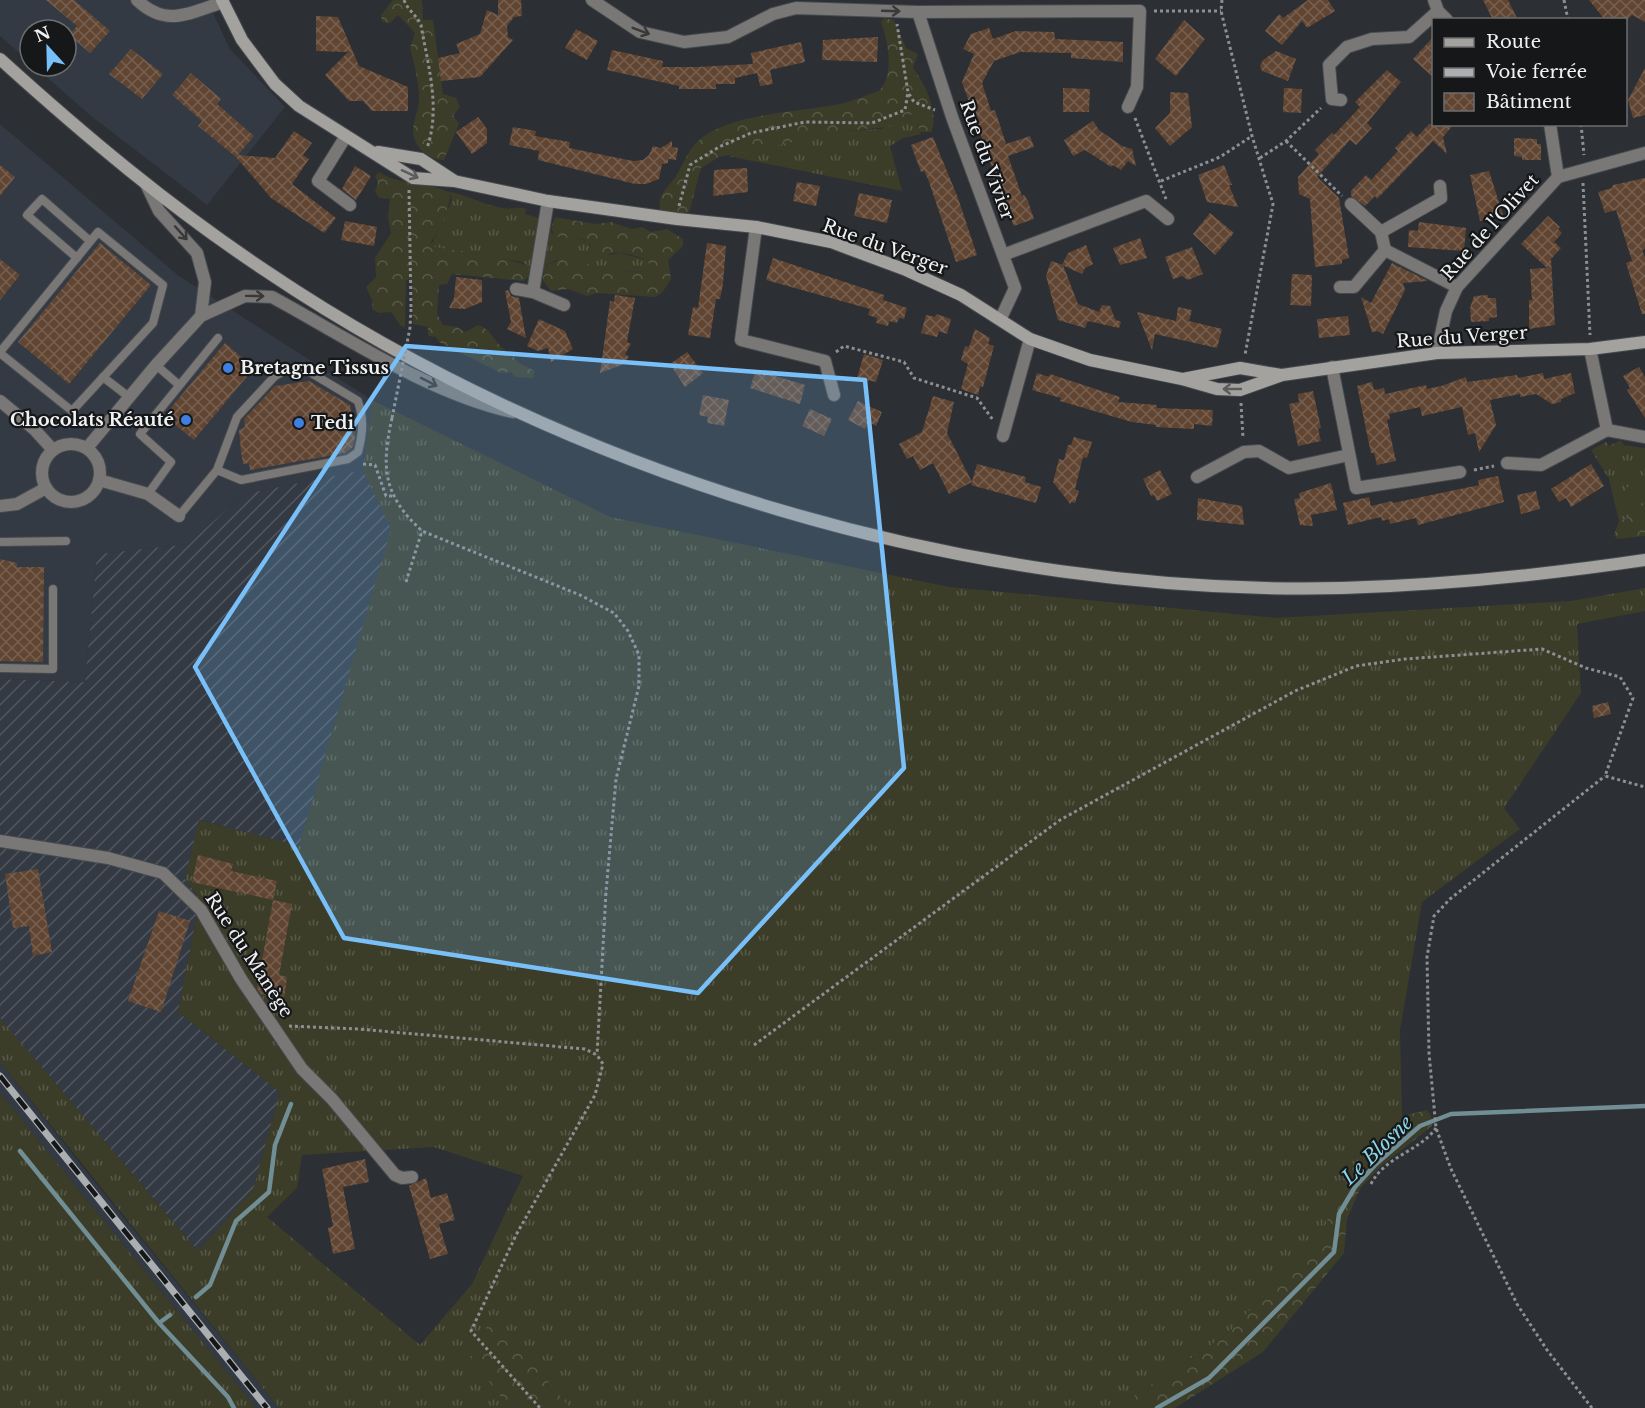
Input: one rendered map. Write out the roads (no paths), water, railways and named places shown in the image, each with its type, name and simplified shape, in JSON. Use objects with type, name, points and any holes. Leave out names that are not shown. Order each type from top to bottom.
[{"type":"main road","name":"Rue du Verger","points":[[223,1],[242,40],[275,84],[299,105],[412,178],[453,181],[548,201],[677,219],[756,227],[831,242],[942,287],[1001,318],[1030,339],[1090,360],[1182,379],[1217,389],[1240,390],[1282,375],[1437,353],[1590,349],[1645,342]]},
{"type":"main road","points":[[0,59],[147,186],[270,274],[344,320],[453,381],[527,415],[617,454],[775,508],[882,537],[960,553],[1108,576],[1197,584],[1341,588],[1476,581],[1645,560]]},
{"type":"main road","name":"Rue du Verger","points":[[371,151],[421,159],[453,181]]},
{"type":"main road","name":"Rue du Verger","points":[[1182,379],[1240,368],[1282,375]]},
{"type":"street","points":[[137,0],[150,12],[184,17],[223,1]]},
{"type":"street","points":[[592,0],[640,32],[684,42],[728,37],[773,14],[796,8],[918,12],[1121,6],[1140,11],[1137,87],[1128,106]]},
{"type":"street","points":[[1336,99],[1329,64],[1347,47],[1372,39],[1409,37],[1440,10]]},
{"type":"street","name":"Rue du Vivier","points":[[918,12],[952,117],[1015,288],[1001,318]]},
{"type":"street","name":"Rue de l'Olivet","points":[[1437,353],[1446,310],[1457,287],[1558,177],[1550,126]]},
{"type":"street","points":[[346,136],[318,181],[350,206]]},
{"type":"street","points":[[1558,177],[1583,172],[1645,153]]},
{"type":"street","points":[[147,186],[159,211],[197,253],[205,282],[201,316]]},
{"type":"street","points":[[1382,232],[1441,198],[1440,186]]},
{"type":"street","points":[[533,292],[548,201]]},
{"type":"street","points":[[1003,255],[1146,201],[1168,219]]},
{"type":"street","points":[[1341,287],[1354,287],[1385,250],[1382,232],[1351,204]]},
{"type":"street","points":[[756,227],[741,340],[825,361],[834,396]]},
{"type":"street","points":[[1385,250],[1457,287]]},
{"type":"street","points":[[516,289],[533,292],[564,305]]},
{"type":"street","points":[[87,448],[156,365],[201,316],[245,296],[272,297],[445,390],[482,405],[527,415]]},
{"type":"street","points":[[1003,436],[1030,339]]},
{"type":"street","points":[[1590,349],[1607,430]]},
{"type":"street","points":[[1332,367],[1356,488],[1460,472]]},
{"type":"street","points":[[0,401],[34,429],[53,450]]},
{"type":"street","points":[[1507,463],[1541,465],[1607,430],[1645,438]]},
{"type":"street","points":[[66,444],[87,448],[98,462],[99,480],[92,493],[79,501],[57,498],[46,488],[42,468],[53,450],[66,444]]},
{"type":"street","points":[[1197,477],[1244,452],[1259,451],[1289,468],[1349,455]]},
{"type":"street","points":[[99,480],[148,494],[178,516]]},
{"type":"street","points":[[0,506],[17,504],[46,488]]},
{"type":"street","name":"Rue du Manège","points":[[0,841],[108,858],[163,873],[201,910],[241,980],[302,1069],[332,1100],[395,1175],[402,1178],[412,1177]]},
{"type":"lane","points":[[77,258],[27,215],[42,199],[90,241]]},
{"type":"lane","points":[[98,232],[163,285],[153,323],[72,411],[0,352],[90,241],[98,232]]},
{"type":"lane","points":[[148,494],[171,462],[140,434],[218,338]]},
{"type":"lane","points":[[156,365],[179,385]]},
{"type":"lane","points":[[178,516],[218,470],[237,417],[275,376],[286,370],[308,371],[358,402],[362,415],[361,440],[358,452],[348,459],[241,480],[218,470]]},
{"type":"lane","points":[[103,377],[129,398]]},
{"type":"lane","points":[[0,542],[66,541]]},
{"type":"lane","points":[[0,668],[52,669],[53,589]]},
{"type":"waterway","points":[[196,1297],[210,1285],[236,1221],[269,1192],[275,1145],[291,1104]]},
{"type":"waterway","name":"Le Blosne","points":[[1157,1408],[1209,1378],[1334,1252],[1339,1214],[1355,1187],[1376,1164],[1420,1126],[1451,1114],[1645,1106]]},
{"type":"waterway","points":[[20,1151],[159,1323],[228,1397],[234,1408]]},
{"type":"waterway","points":[[159,1323],[170,1315]]},
{"type":"railway","points":[[0,1076],[267,1408]]},
{"type":"place","name":"Bretagne Tissus","points":[[228,368]]},
{"type":"place","name":"Chocolats Réauté","points":[[186,420]]},
{"type":"place","name":"Tedi","points":[[299,423]]}]
